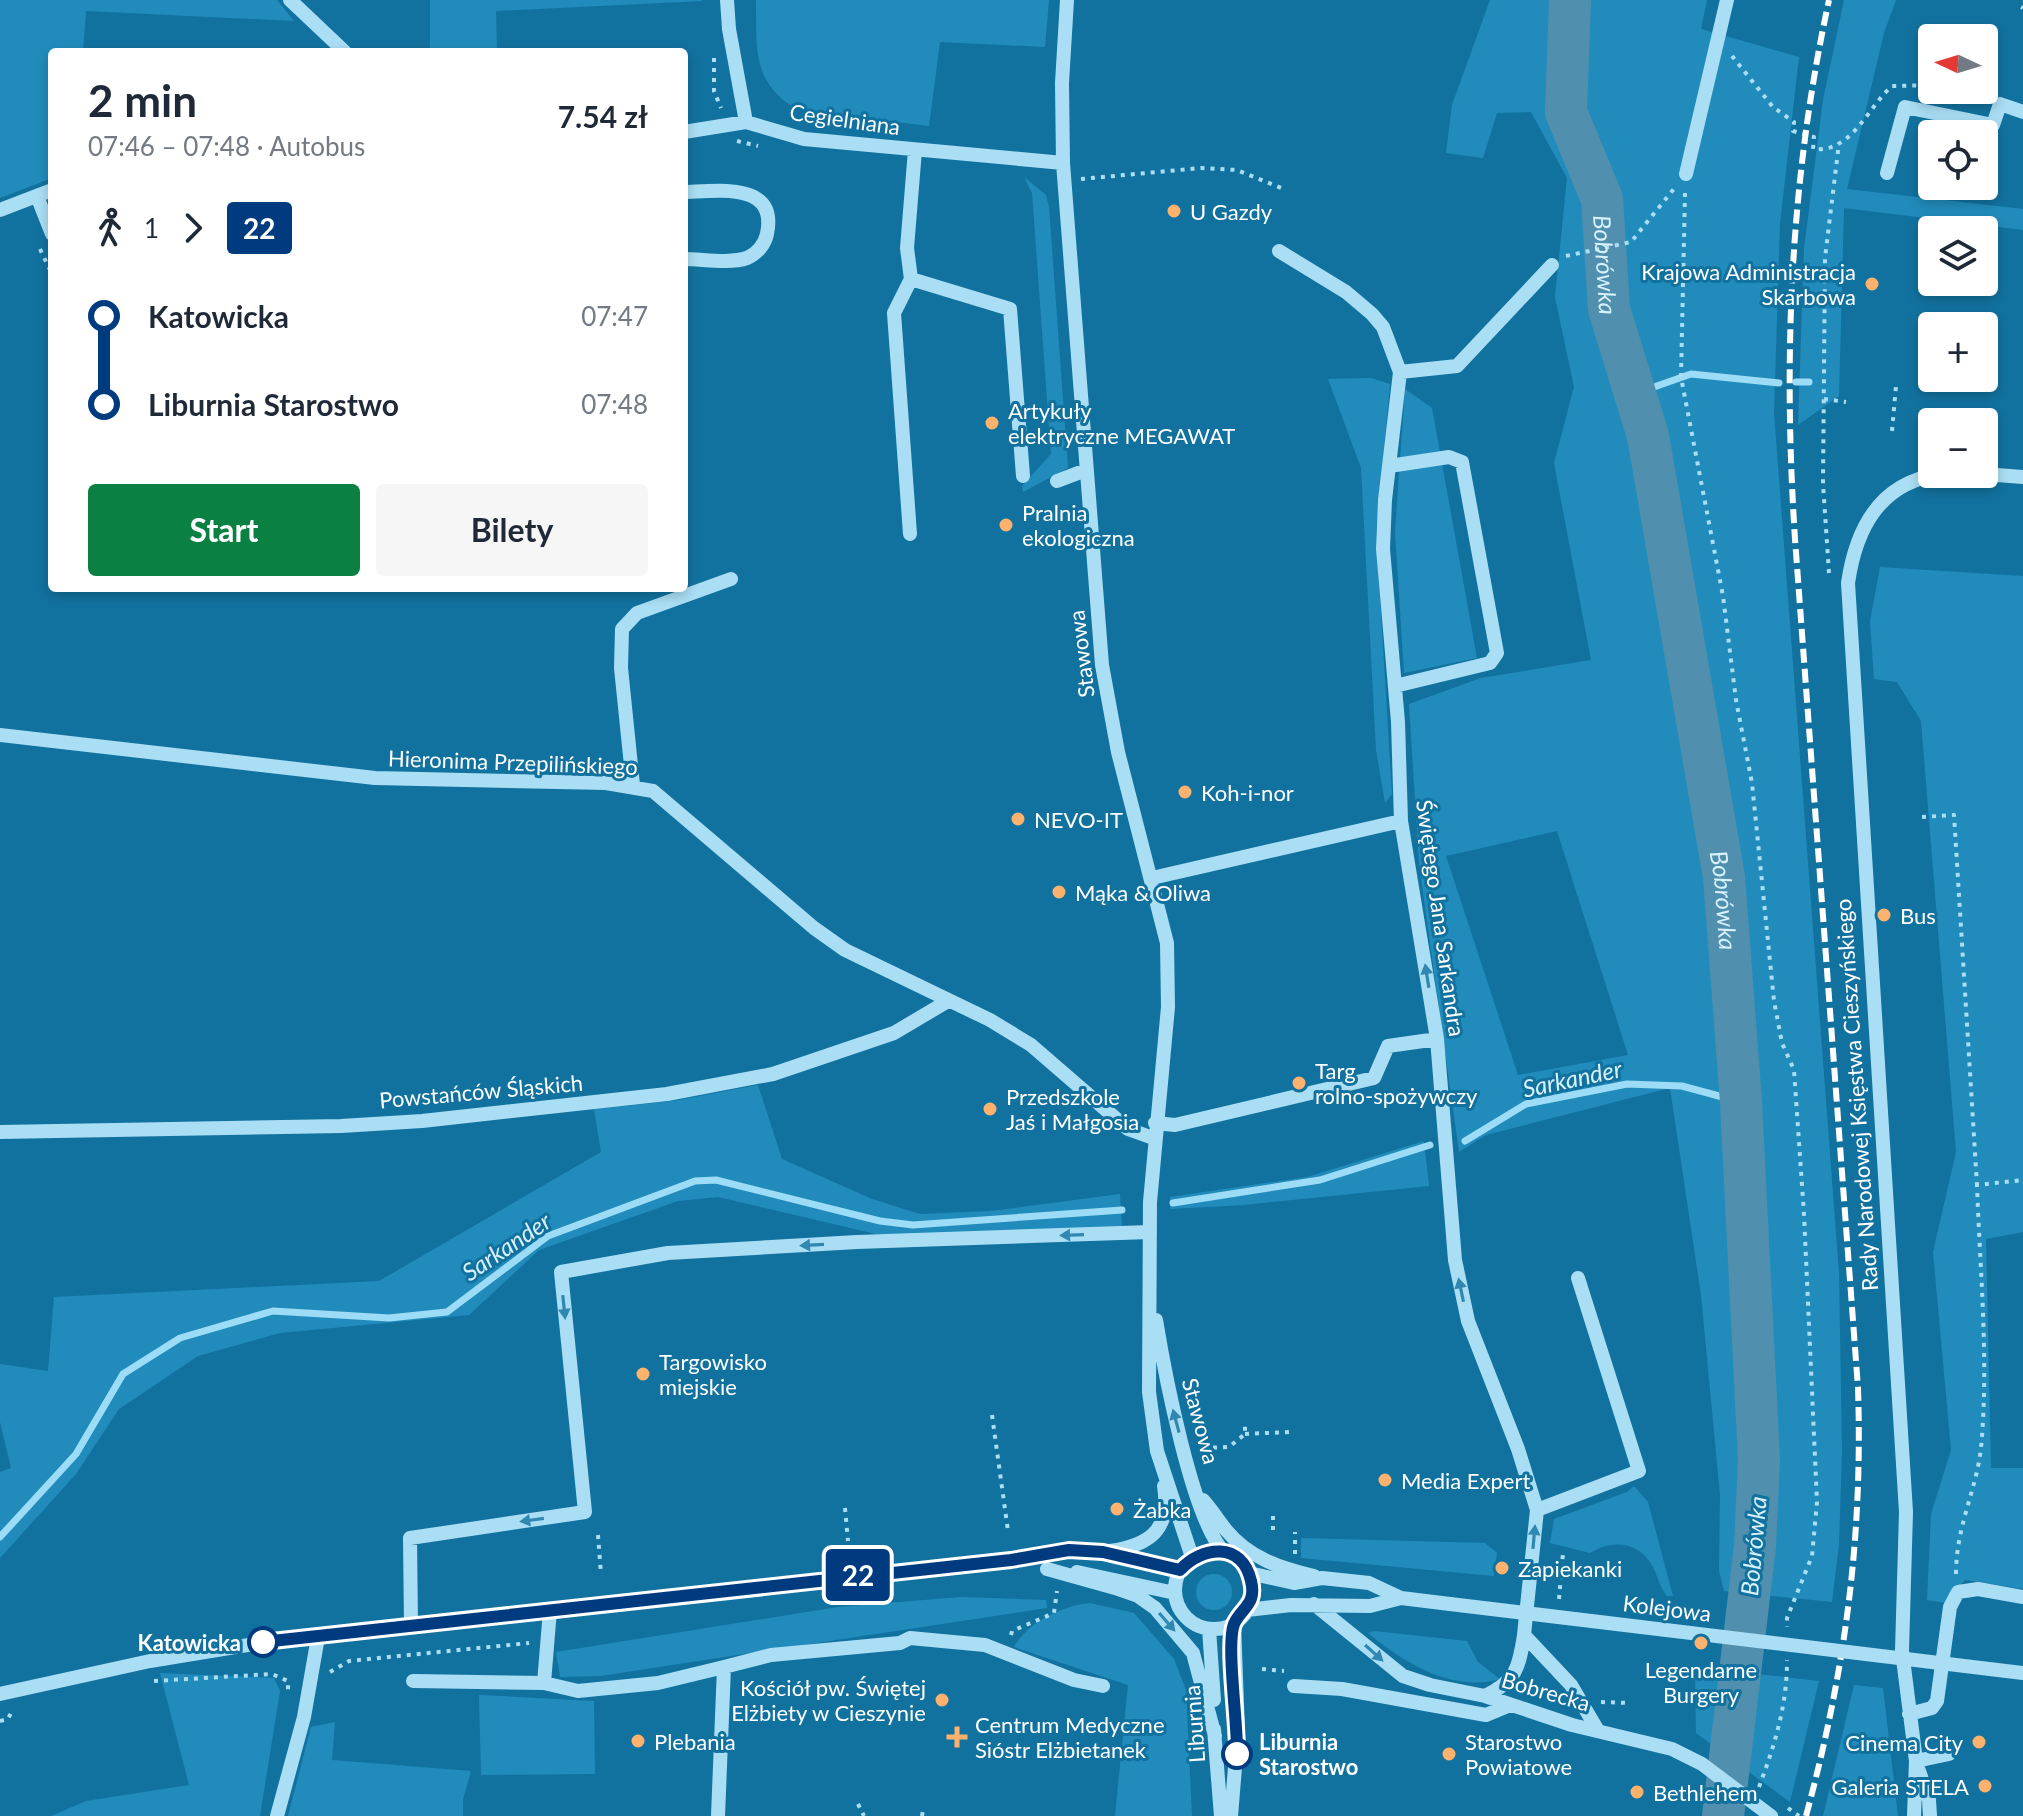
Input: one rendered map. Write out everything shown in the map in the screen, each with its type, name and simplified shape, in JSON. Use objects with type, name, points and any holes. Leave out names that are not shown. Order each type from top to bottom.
[{"type":"street","points":[[290,0],[341,48]]},
{"type":"street","points":[[688,131],[746,122],[729,29],[727,0]]},
{"type":"street","name":"Stawowa","points":[[1067,0],[1062,83],[1063,163],[1102,665],[1118,752],[1167,943],[1168,991],[1154,1130],[1149,1392],[1157,1451],[1192,1557]]},
{"type":"street","points":[[1686,174],[1727,0]]},
{"type":"street","points":[[1887,173],[1905,107],[1993,125],[2000,104],[2023,112]]},
{"type":"street","name":"Cegielniana","points":[[746,122],[804,139],[1063,163]]},
{"type":"street","points":[[910,534],[894,313],[911,279],[907,248],[915,150]]},
{"type":"street","points":[[688,192],[742,191],[759,199],[766,212],[767,235],[759,250],[749,257],[688,259]]},
{"type":"street","points":[[0,210],[48,192]]},
{"type":"street","points":[[37,196],[48,224]]},
{"type":"street","name":"Świętego Jana Sarkandra","points":[[1279,251],[1346,292],[1372,314],[1383,327],[1400,372],[1383,549],[1395,686],[1401,821],[1437,1039],[1449,1204],[1468,1321],[1518,1449],[1537,1510],[1524,1635],[1515,1672],[1506,1686],[1485,1696]]},
{"type":"street","points":[[1400,372],[1457,366],[1552,265]]},
{"type":"street","points":[[911,279],[1010,309],[1023,476]]},
{"type":"street","points":[[1389,466],[1449,457],[1462,462],[1497,653],[1490,663],[1395,686]]},
{"type":"street","points":[[1057,481],[1086,470]]},
{"type":"street","points":[[1998,475],[2023,477]]},
{"type":"street","name":"Rady Narodowej Księstwa Cieszyńskiego","points":[[1918,481],[1906,485],[1871,511],[1857,539],[1848,583],[1906,1512],[1902,1651],[1916,1761],[1929,1800],[1930,1816]]},
{"type":"street","points":[[633,785],[621,668],[622,629],[637,613],[731,579]]},
{"type":"street","name":"Hieronima Przepilińskiego","points":[[0,735],[375,778],[633,785],[653,791],[672,804],[814,928],[845,950],[990,1020],[1031,1045],[1128,1129],[1154,1130]]},
{"type":"street","points":[[1152,878],[1401,821]]},
{"type":"street","name":"Powstańców Śląskich","points":[[0,1132],[341,1126],[469,1116],[667,1094],[773,1074],[894,1033],[948,1001]]},
{"type":"street","points":[[1154,1130],[1374,1078],[1388,1046],[1437,1039]]},
{"type":"street","points":[[411,1625],[410,1538],[585,1512],[561,1272],[668,1253],[857,1242],[1150,1232]]},
{"type":"street","points":[[1537,1510],[1639,1471],[1578,1278]]},
{"type":"street","name":"Stawowa","points":[[1151,1296],[1168,1389],[1211,1535],[1224,1552]]},
{"type":"street","points":[[1103,1552],[1131,1548],[1154,1536],[1165,1511],[1157,1451]]},
{"type":"street","points":[[1199,1496],[1227,1531],[1250,1551],[1276,1567],[1322,1578]]},
{"type":"street","points":[[0,1694],[150,1661],[279,1640],[1011,1560],[1069,1550],[1103,1552],[1180,1570]]},
{"type":"street","points":[[1213,1550],[1224,1552],[1234,1556],[1249,1573],[1253,1592],[1247,1610],[1234,1623],[1209,1629],[1186,1617],[1175,1593],[1180,1570],[1192,1557],[1213,1550]]},
{"type":"street","points":[[1011,1560],[1127,1592],[1155,1608],[1199,1665],[1215,1736]]},
{"type":"street","points":[[1047,1569],[1097,1574],[1175,1593]]},
{"type":"street","name":"Kolejowa","points":[[1249,1573],[1294,1583],[1322,1578],[1369,1583],[1401,1598],[2023,1673]]},
{"type":"street","points":[[1909,1714],[1922,1712],[1937,1701],[1950,1607],[1958,1592],[1978,1589],[2023,1597]]},
{"type":"street","name":"Kolejowa","points":[[1247,1610],[1314,1604],[1370,1606],[1401,1598]]},
{"type":"street","name":"Bobrecka","points":[[1314,1604],[1403,1676],[1485,1696],[1572,1725],[1672,1749],[1702,1764],[1771,1816]]},
{"type":"street","points":[[544,1683],[550,1610]]},
{"type":"street","name":"Liburnia","points":[[1231,1816],[1238,1731],[1234,1623]]},
{"type":"street","name":"Liburnia","points":[[1209,1629],[1221,1816]]},
{"type":"street","points":[[1524,1635],[1571,1685],[1597,1729]]},
{"type":"street","points":[[277,1816],[304,1717],[318,1637]]},
{"type":"street","points":[[413,1681],[544,1683],[578,1691],[658,1683],[771,1655],[900,1643],[910,1638],[985,1645],[1074,1680],[1103,1686]]},
{"type":"street","points":[[718,1816],[724,1667]]},
{"type":"street","points":[[1294,1686],[1342,1689],[1486,1715],[1510,1705]]},
{"type":"street","points":[[1916,1761],[1949,1754]]},
{"type":"street","name":"Rady Narodowej Księstwa Cieszyńskiego","points":[[1914,1816],[1916,1761]]},
{"type":"path","points":[[1717,46],[1735,57],[1773,107],[1794,122],[1793,131],[1814,137],[1813,149],[1823,150],[1853,135],[1874,102],[1892,86],[1918,85]]},
{"type":"path","points":[[1825,519],[1825,258],[1839,143]]},
{"type":"path","points":[[1081,179],[1201,168],[1237,170],[1284,189]]},
{"type":"path","points":[[1584,250],[1631,242],[1686,174]]},
{"type":"path","points":[[1686,174],[1681,377],[1723,596],[1736,700],[1752,783],[1774,1001],[1782,1043],[1794,1070],[1804,1214],[1817,1502],[1812,1556],[1787,1618],[1787,1632]]},
{"type":"path","points":[[39,245],[48,265]]},
{"type":"path","points":[[1892,431],[1896,386]]},
{"type":"path","points":[[1824,399],[1846,402]]},
{"type":"path","points":[[1922,817],[1954,815],[1977,1185],[1983,1382],[1980,1451],[1956,1542],[1958,1592]]},
{"type":"path","points":[[1977,1185],[2023,1180]]},
{"type":"path","points":[[992,1415],[1008,1531]]},
{"type":"path","points":[[1245,1426],[1245,1434]]},
{"type":"path","points":[[1203,1448],[1229,1447],[1245,1434],[1289,1432]]},
{"type":"path","points":[[845,1508],[848,1541]]},
{"type":"path","points":[[1273,1513],[1273,1530]]},
{"type":"path","points":[[1294,1561],[1295,1532]]},
{"type":"path","points":[[598,1535],[601,1574]]},
{"type":"path","points":[[1559,1601],[1563,1553]]},
{"type":"path","points":[[1012,1631],[1054,1613],[1057,1591]]},
{"type":"path","points":[[326,1674],[349,1661],[548,1641]]},
{"type":"path","points":[[1748,1798],[1779,1735],[1787,1687],[1787,1646]]},
{"type":"path","points":[[1262,1669],[1286,1671]]},
{"type":"path","points":[[151,1681],[272,1674],[288,1681],[287,1714],[304,1717]]},
{"type":"path","points":[[1597,1700],[1630,1703]]},
{"type":"path","points":[[0,1721],[8,1719],[15,1704]]},
{"type":"path","points":[[858,1804],[864,1816]]},
{"type":"shaded area","points":[[0,0],[277,0],[294,21],[86,11],[83,48],[48,48],[48,180],[0,198]]},
{"type":"shaded area","points":[[430,0],[702,0],[496,11],[497,48],[430,48]]},
{"type":"shaded area","points":[[756,0],[1049,0],[1045,47],[940,42],[929,126],[798,110],[772,88],[764,76],[757,49]]},
{"type":"shaded area","points":[[1490,0],[1707,0],[1701,29],[1799,57],[1780,223],[1774,413],[1839,1273],[1842,1452],[1839,1544],[1832,1602],[1724,1591],[1719,1571],[1720,1495],[1701,1295],[1670,1088],[1486,1135],[1459,1152],[1419,864],[1409,704],[1481,678],[1591,660],[1554,463],[1574,387],[1555,297],[1567,178],[1531,112],[1497,113],[1483,158],[1446,153],[1452,105]],"holes":[[[1557,831],[1628,1055],[1518,1075],[1446,856]]]},
{"type":"shaded area","points":[[1844,0],[1896,0],[1884,33],[1847,189],[1918,197],[1918,200],[2023,209],[2023,230],[1998,227],[1998,216],[1918,217],[1844,208],[1839,396],[1798,425],[1804,249],[1823,100]]},
{"type":"shaded area","points":[[1024,177],[1046,195],[1049,207],[1068,468],[1023,492],[1022,486],[1051,454],[1032,193]]},
{"type":"shaded area","points":[[1371,378],[1390,384],[1376,532],[1392,794],[1385,803],[1376,750],[1361,468],[1328,379]]},
{"type":"shaded area","points":[[1405,389],[1432,408],[1477,658],[1404,673],[1395,532]]},
{"type":"shaded area","points":[[1880,567],[2023,576],[2023,1232],[1986,1239],[1991,1468],[2023,1468],[2023,1589],[1965,1580],[1946,1603],[1927,1600],[1931,1514],[1951,1450],[1933,1252],[1956,1152],[1921,721],[1897,682],[1874,679],[1870,621]]},
{"type":"shaded area","points":[[758,1085],[782,1159],[872,1199],[920,1214],[991,1211],[1120,1194],[1122,1229],[880,1235],[718,1197],[678,1201],[539,1250],[469,1315],[280,1333],[198,1356],[119,1409],[76,1474],[0,1558],[0,1472],[11,1468],[0,1422],[0,1364],[48,1371],[54,1297],[379,1281],[601,1152],[594,1109],[673,1101]]},
{"type":"shaded area","points":[[1424,1141],[1429,1186],[1244,1205],[1170,1209],[1170,1197],[1307,1177]]},
{"type":"shaded area","points":[[1634,1486],[1648,1502],[1673,1596],[1667,1596],[1647,1558],[1633,1547],[1616,1544],[1590,1553],[1550,1543],[1554,1519],[1627,1492]]},
{"type":"shaded area","points":[[1301,1538],[1485,1543],[1497,1553],[1494,1576],[1301,1558]]},
{"type":"shaded area","points":[[1214,1574],[1227,1579],[1232,1592],[1227,1605],[1214,1610],[1201,1605],[1196,1592],[1201,1579]]},
{"type":"shaded area","points":[[961,1597],[1046,1600],[1047,1608],[600,1676],[560,1677],[556,1652],[838,1607]]},
{"type":"shaded area","points":[[1090,1603],[1134,1613],[1174,1659],[1186,1690],[1192,1816],[1115,1816],[1128,1685],[1014,1647],[1028,1630],[1047,1617]]},
{"type":"shaded area","points":[[1374,1631],[1467,1641],[1478,1662],[1500,1679],[1464,1682],[1429,1672],[1412,1664],[1368,1633]]},
{"type":"shaded area","points":[[1695,1667],[1819,1681],[1790,1802],[1696,1733]]},
{"type":"shaded area","points":[[160,1673],[274,1678],[280,1691],[260,1816],[51,1816],[86,1801],[189,1785]]},
{"type":"shaded area","points":[[1854,1685],[1883,1688],[1898,1816],[1823,1816]]},
{"type":"shaded area","points":[[479,1695],[594,1701],[595,1774],[481,1775]]},
{"type":"shaded area","points":[[335,1722],[332,1760],[471,1771],[463,1799],[463,1816],[288,1816],[311,1727]]},
{"type":"waterway","name":"Bobrówka","points":[[1570,0],[1566,112],[1602,199],[1609,309],[1648,436],[1724,877],[1741,1102],[1759,1460],[1755,1546],[1723,1816]]},
{"type":"waterway","points":[[1637,393],[1691,374],[1779,383]]},
{"type":"waterway","points":[[1796,382],[1809,382]]},
{"type":"waterway","name":"Sarkander","points":[[1465,1141],[1526,1104],[1627,1084],[1682,1086],[1741,1102]]},
{"type":"waterway","name":"Sarkander","points":[[1173,1203],[1320,1180],[1430,1145]]},
{"type":"waterway","name":"Sarkander","points":[[0,1537],[76,1454],[123,1374],[180,1338],[273,1311],[389,1318],[447,1312],[548,1236],[695,1181],[716,1180],[880,1221],[913,1225],[1122,1210]]},
{"type":"railway","points":[[1806,1816],[1841,1657],[1854,1551],[1859,1444],[1858,1388],[1791,471],[1790,336],[1798,201],[1816,67],[1829,0]]},
{"type":"bus line","name":"22","points":[[263,1642],[1011,1560],[1069,1550],[1103,1552],[1180,1570],[1192,1557],[1213,1550],[1234,1556],[1249,1573],[1252,1582],[1251,1601],[1234,1623],[1237,1754]]},
{"type":"place","name":"U Gazdy","points":[[1174,211]]},
{"type":"place","name":"Krajowa Administracja Skarbowa","points":[[1872,284]]},
{"type":"place","name":"Artykuły elektryczne MEGAWAT","points":[[992,423]]},
{"type":"place","name":"Pralnia ekologiczna","points":[[1006,525]]},
{"type":"place","name":"Koh-i-nor","points":[[1185,792]]},
{"type":"place","name":"NEVO-IT","points":[[1018,819]]},
{"type":"place","name":"Mąka & Oliwa","points":[[1059,892]]},
{"type":"place","name":"Bus","points":[[1884,915]]},
{"type":"place","name":"Targ rolno-spożywczy","points":[[1299,1083]]},
{"type":"place","name":"Przedszkole Jaś i Małgosia","points":[[990,1109]]},
{"type":"place","name":"Targowisko miejskie","points":[[643,1374]]},
{"type":"place","name":"Media Expert","points":[[1385,1480]]},
{"type":"place","name":"Żabka","points":[[1117,1509]]},
{"type":"place","name":"Zapiekanki","points":[[1502,1568]]},
{"type":"place","name":"Katowicka","points":[[263,1642]]},
{"type":"place","name":"Legendarne Burgery","points":[[1701,1643]]},
{"type":"place","name":"Kościół pw. Świętej Elżbiety w Cieszynie","points":[[942,1700]]},
{"type":"place","name":"Centrum Medyczne Sióstr Elżbietanek","points":[[957,1737]]},
{"type":"place","name":"Plebania","points":[[638,1741]]},
{"type":"place","name":"Cinema City","points":[[1979,1742]]},
{"type":"place","name":"Liburnia Starostwo","points":[[1237,1754]]},
{"type":"place","name":"Starostwo Powiatowe","points":[[1449,1754]]},
{"type":"place","name":"Galeria STELA","points":[[1985,1786]]},
{"type":"place","name":"Bethlehem","points":[[1637,1792]]}]
